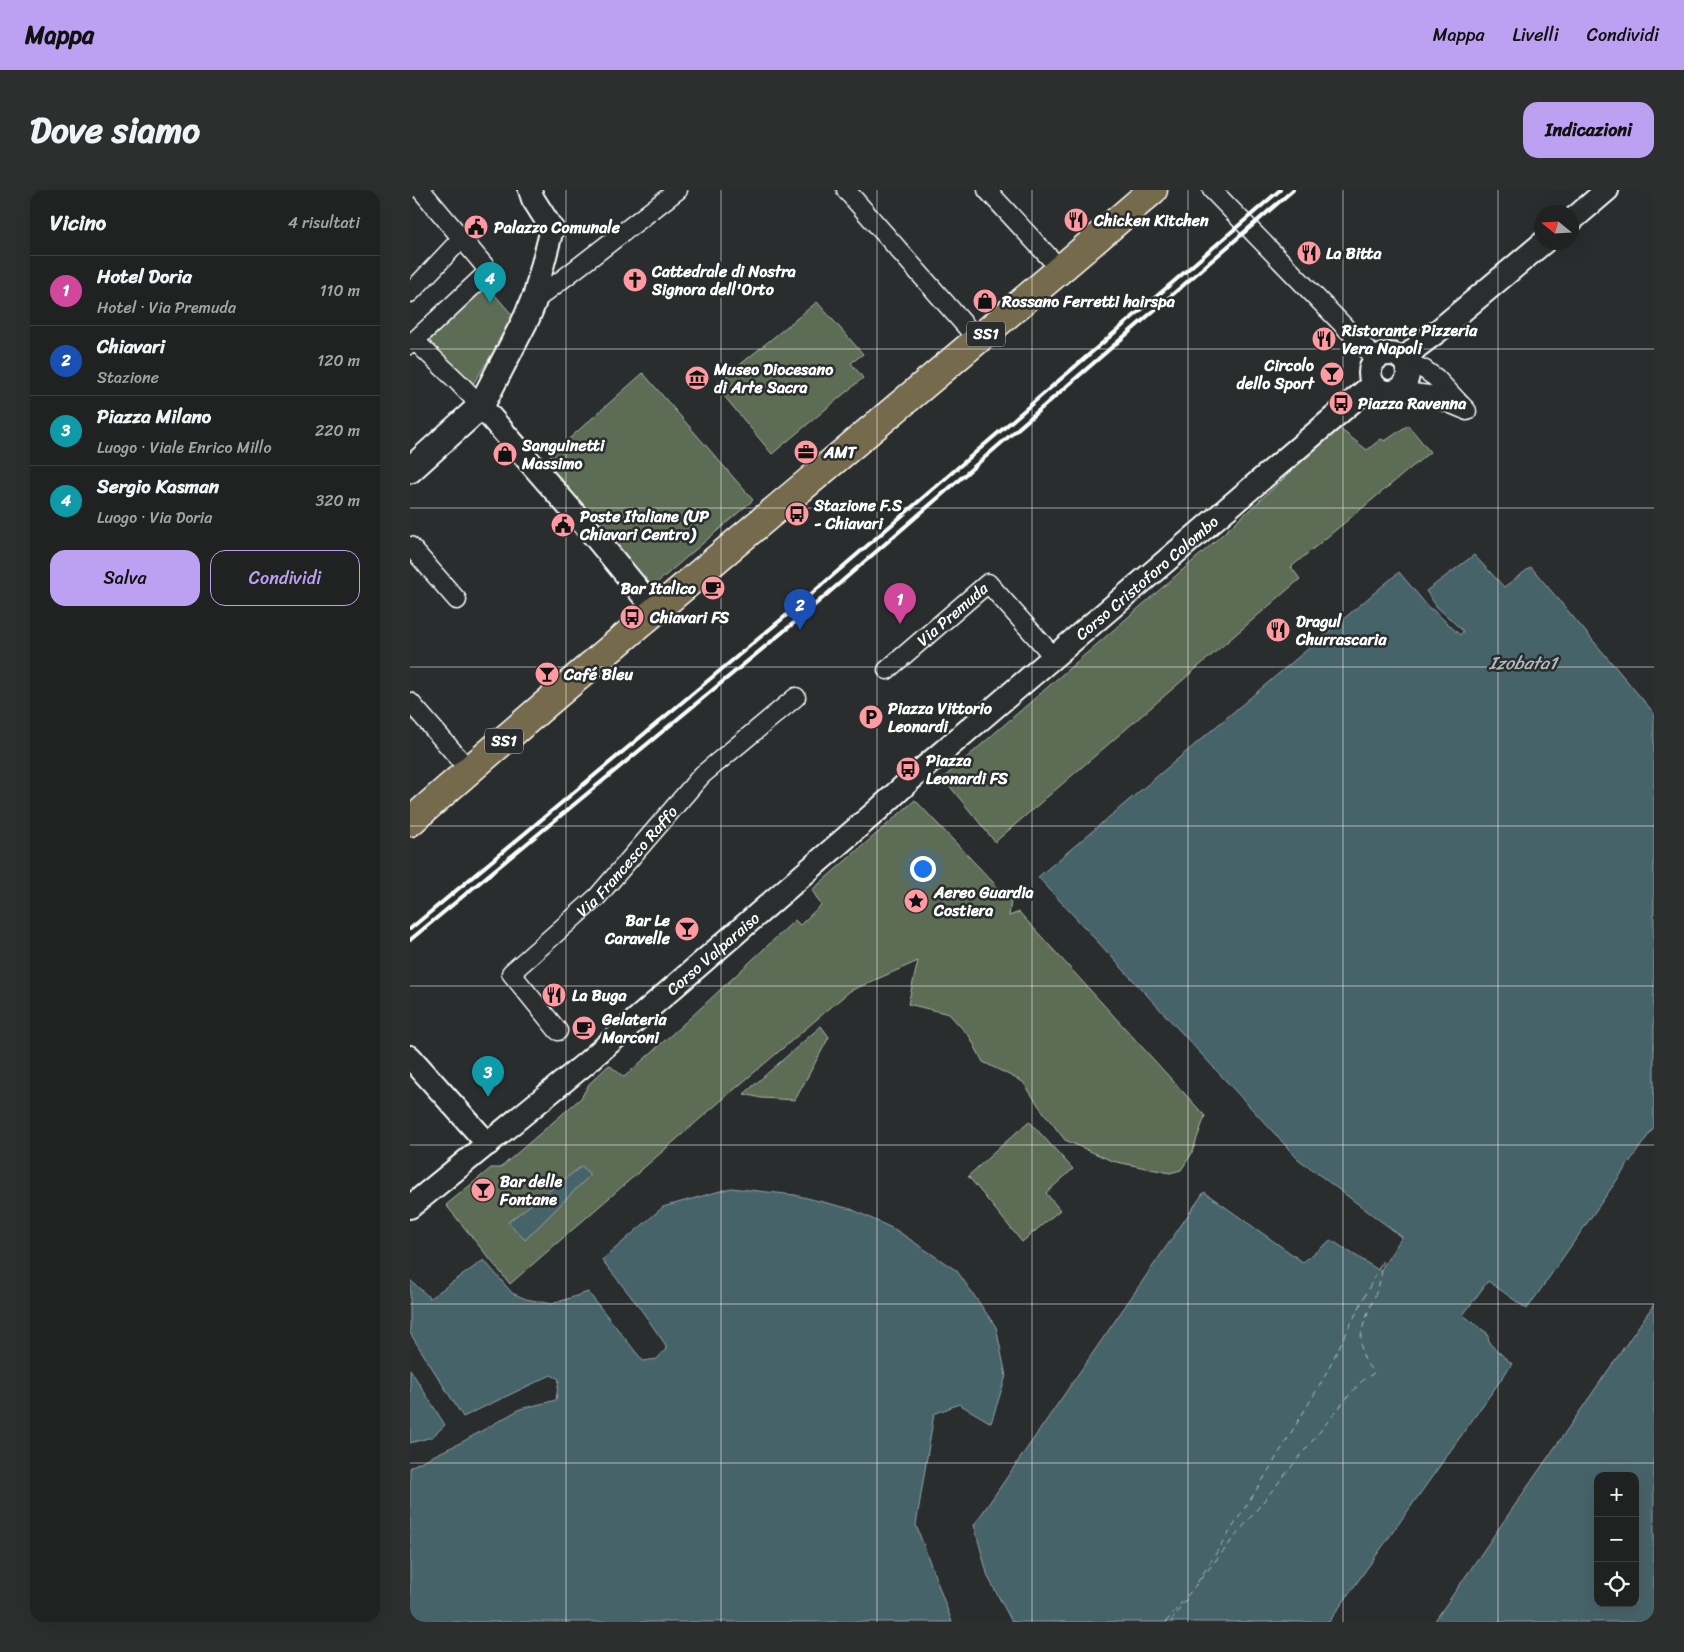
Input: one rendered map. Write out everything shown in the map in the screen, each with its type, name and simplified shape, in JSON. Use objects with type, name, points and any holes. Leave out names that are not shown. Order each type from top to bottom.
[{"type":"main road","name":"SS1","points":[[410,822],[656,611],[1061,270],[1152,190]]},
{"type":"main road","points":[[410,470],[481,406],[533,302]]},
{"type":"street","points":[[410,194],[414,190]]},
{"type":"street","points":[[421,190],[489,271],[412,343],[481,406],[595,537],[656,611]]},
{"type":"street","points":[[530,190],[533,199],[552,229],[533,302]]},
{"type":"street","points":[[533,302],[678,190]]},
{"type":"street","points":[[846,190],[978,340]]},
{"type":"street","points":[[987,190],[1061,270]]},
{"type":"street","points":[[1212,190],[1376,359]]},
{"type":"street","points":[[1579,214],[1607,190]]},
{"type":"street","points":[[410,293],[462,238]]},
{"type":"street","points":[[1403,360],[1534,250]]},
{"type":"street","points":[[1387,354],[1403,360],[1425,370],[1436,378],[1467,411],[1429,395],[1384,391],[1373,384],[1370,374],[1376,359],[1387,354]]},
{"type":"street","points":[[1396,391],[1401,388],[1408,378],[1408,371],[1403,360]]},
{"type":"street","name":"Corso Cristoforo Colombo","points":[[919,772],[1373,384]]},
{"type":"street","points":[[410,546],[457,600]]},
{"type":"street","name":"Via Premuda","points":[[887,670],[988,583],[1054,657]]},
{"type":"street","name":"Via Francesco Raffo","points":[[558,1031],[511,973],[597,897],[702,775],[796,697]]},
{"type":"street","points":[[410,702],[469,770]]},
{"type":"street","name":"Corso Valparaiso","points":[[410,1207],[585,1064],[879,809],[919,772]]},
{"type":"street","points":[[410,1057],[488,1144]]},
{"type":"green space","points":[[487,286],[515,318],[471,387],[424,340]]},
{"type":"green space","points":[[817,302],[863,354],[851,363],[863,378],[772,454],[715,385]]},
{"type":"green space","points":[[643,373],[753,500],[651,588],[544,461]]},
{"type":"green space","points":[[1408,425],[1430,452],[1291,567],[1300,579],[995,842],[943,778],[1202,553],[1339,428],[1367,450],[1381,439],[1385,441]]},
{"type":"green space","points":[[915,800],[1011,901],[1009,916],[1019,912],[1205,1116],[1191,1155],[1181,1170],[1170,1173],[1112,1161],[1065,1140],[1023,1082],[983,1062],[970,1037],[949,1014],[908,1004],[918,961],[850,991],[510,1284],[446,1205],[491,1168],[500,1168],[581,1098],[589,1084],[609,1065],[624,1077],[795,920],[800,925],[821,905],[812,890]]},
{"type":"green space","points":[[821,1026],[829,1037],[795,1100],[761,1098],[744,1094]]},
{"type":"green space","points":[[1029,1121],[1073,1169],[1046,1193],[1060,1210],[1022,1242],[968,1176]]},
{"type":"water","name":"Izobata1","points":[[1474,555],[1504,587],[1531,567],[1654,713],[1654,1127],[1527,1309],[1488,1281],[1463,1315],[1487,1333],[1490,1344],[1512,1364],[1329,1622],[1012,1622],[988,1577],[974,1525],[1204,1192],[1303,1262],[1331,1240],[1380,1271],[1402,1237],[1298,1159],[1038,877],[1399,572],[1430,609],[1460,635],[1463,631],[1437,607],[1426,591]]},
{"type":"water","points":[[582,1166],[590,1175],[525,1240],[508,1222]]},
{"type":"water","points":[[731,1188],[795,1195],[851,1209],[896,1230],[957,1271],[996,1327],[1006,1376],[991,1423],[959,1404],[934,1414],[916,1525],[952,1622],[410,1622],[410,1467],[462,1442],[520,1409],[556,1400],[559,1379],[551,1375],[463,1417],[410,1333],[410,1280],[430,1298],[484,1260],[512,1293],[526,1299],[552,1304],[588,1292],[643,1361],[657,1359],[666,1349],[665,1344],[637,1304],[602,1260],[663,1207]]},
{"type":"water","points":[[1654,1304],[1654,1622],[1434,1622]]},
{"type":"water","points":[[410,1369],[445,1425],[432,1437],[410,1443]]},
{"type":"ferry route","points":[[1166,1622],[1351,1393],[1362,1381],[1374,1373],[1364,1359],[1361,1345],[1366,1317],[1381,1276],[1382,1261]]},
{"type":"ferry route","points":[[1197,1583],[1264,1478],[1321,1383],[1382,1262]]},
{"type":"ferry route","points":[[1171,1622],[1188,1597]]},
{"type":"railway","points":[[410,929],[788,614],[1280,190]]},
{"type":"railway","points":[[410,940],[795,622],[1293,190]]},
{"type":"place","name":"Chicken Kitchen","points":[[1076,220]]},
{"type":"place","name":"Palazzo Comunale","points":[[476,227]]},
{"type":"place","name":"La Bitta","points":[[1309,253]]},
{"type":"place","name":"Cattedrale di Nostra Signora dell'Orto","points":[[635,280]]},
{"type":"place","name":"Rossano Ferretti hairspa","points":[[985,301]]},
{"type":"place","name":"Sergio Kasman","points":[[490,303]]},
{"type":"place","name":"Ristorante Pizzeria Vera Napoli","points":[[1324,339]]},
{"type":"place","name":"Circolo dello Sport","points":[[1332,374]]},
{"type":"place","name":"Museo Diocesano di Arte Sacra","points":[[697,378]]},
{"type":"place","name":"Piazza Ravenna","points":[[1341,403]]},
{"type":"place","name":"AMT","points":[[806,452]]},
{"type":"place","name":"Sanguinetti Massimo","points":[[505,454]]},
{"type":"place","name":"Stazione F.S - Chiavari","points":[[797,514]]},
{"type":"place","name":"Poste Italiane (UP Chiavari Centro)","points":[[563,525]]},
{"type":"place","name":"Bar Italico","points":[[713,588]]},
{"type":"place","name":"Chiavari FS","points":[[632,617]]},
{"type":"place","name":"Hotel Doria","points":[[900,624]]},
{"type":"place","name":"Chiavari","points":[[800,630]]},
{"type":"place","name":"Dragul Churrascaria","points":[[1278,630]]},
{"type":"place","name":"Café Bleu","points":[[547,674]]},
{"type":"place","name":"Piazza Vittorio Leonardi","points":[[871,717]]},
{"type":"place","name":"Piazza Leonardi FS","points":[[908,769]]},
{"type":"place","name":"Aereo Guardia Costiera","points":[[916,901]]},
{"type":"place","name":"Bar Le Caravelle","points":[[687,929]]},
{"type":"place","name":"La Buga","points":[[554,995]]},
{"type":"place","name":"Gelateria Marconi","points":[[584,1028]]},
{"type":"place","name":"Piazza Milano","points":[[488,1097]]},
{"type":"place","name":"Bar delle Fontane","points":[[483,1190]]}]
